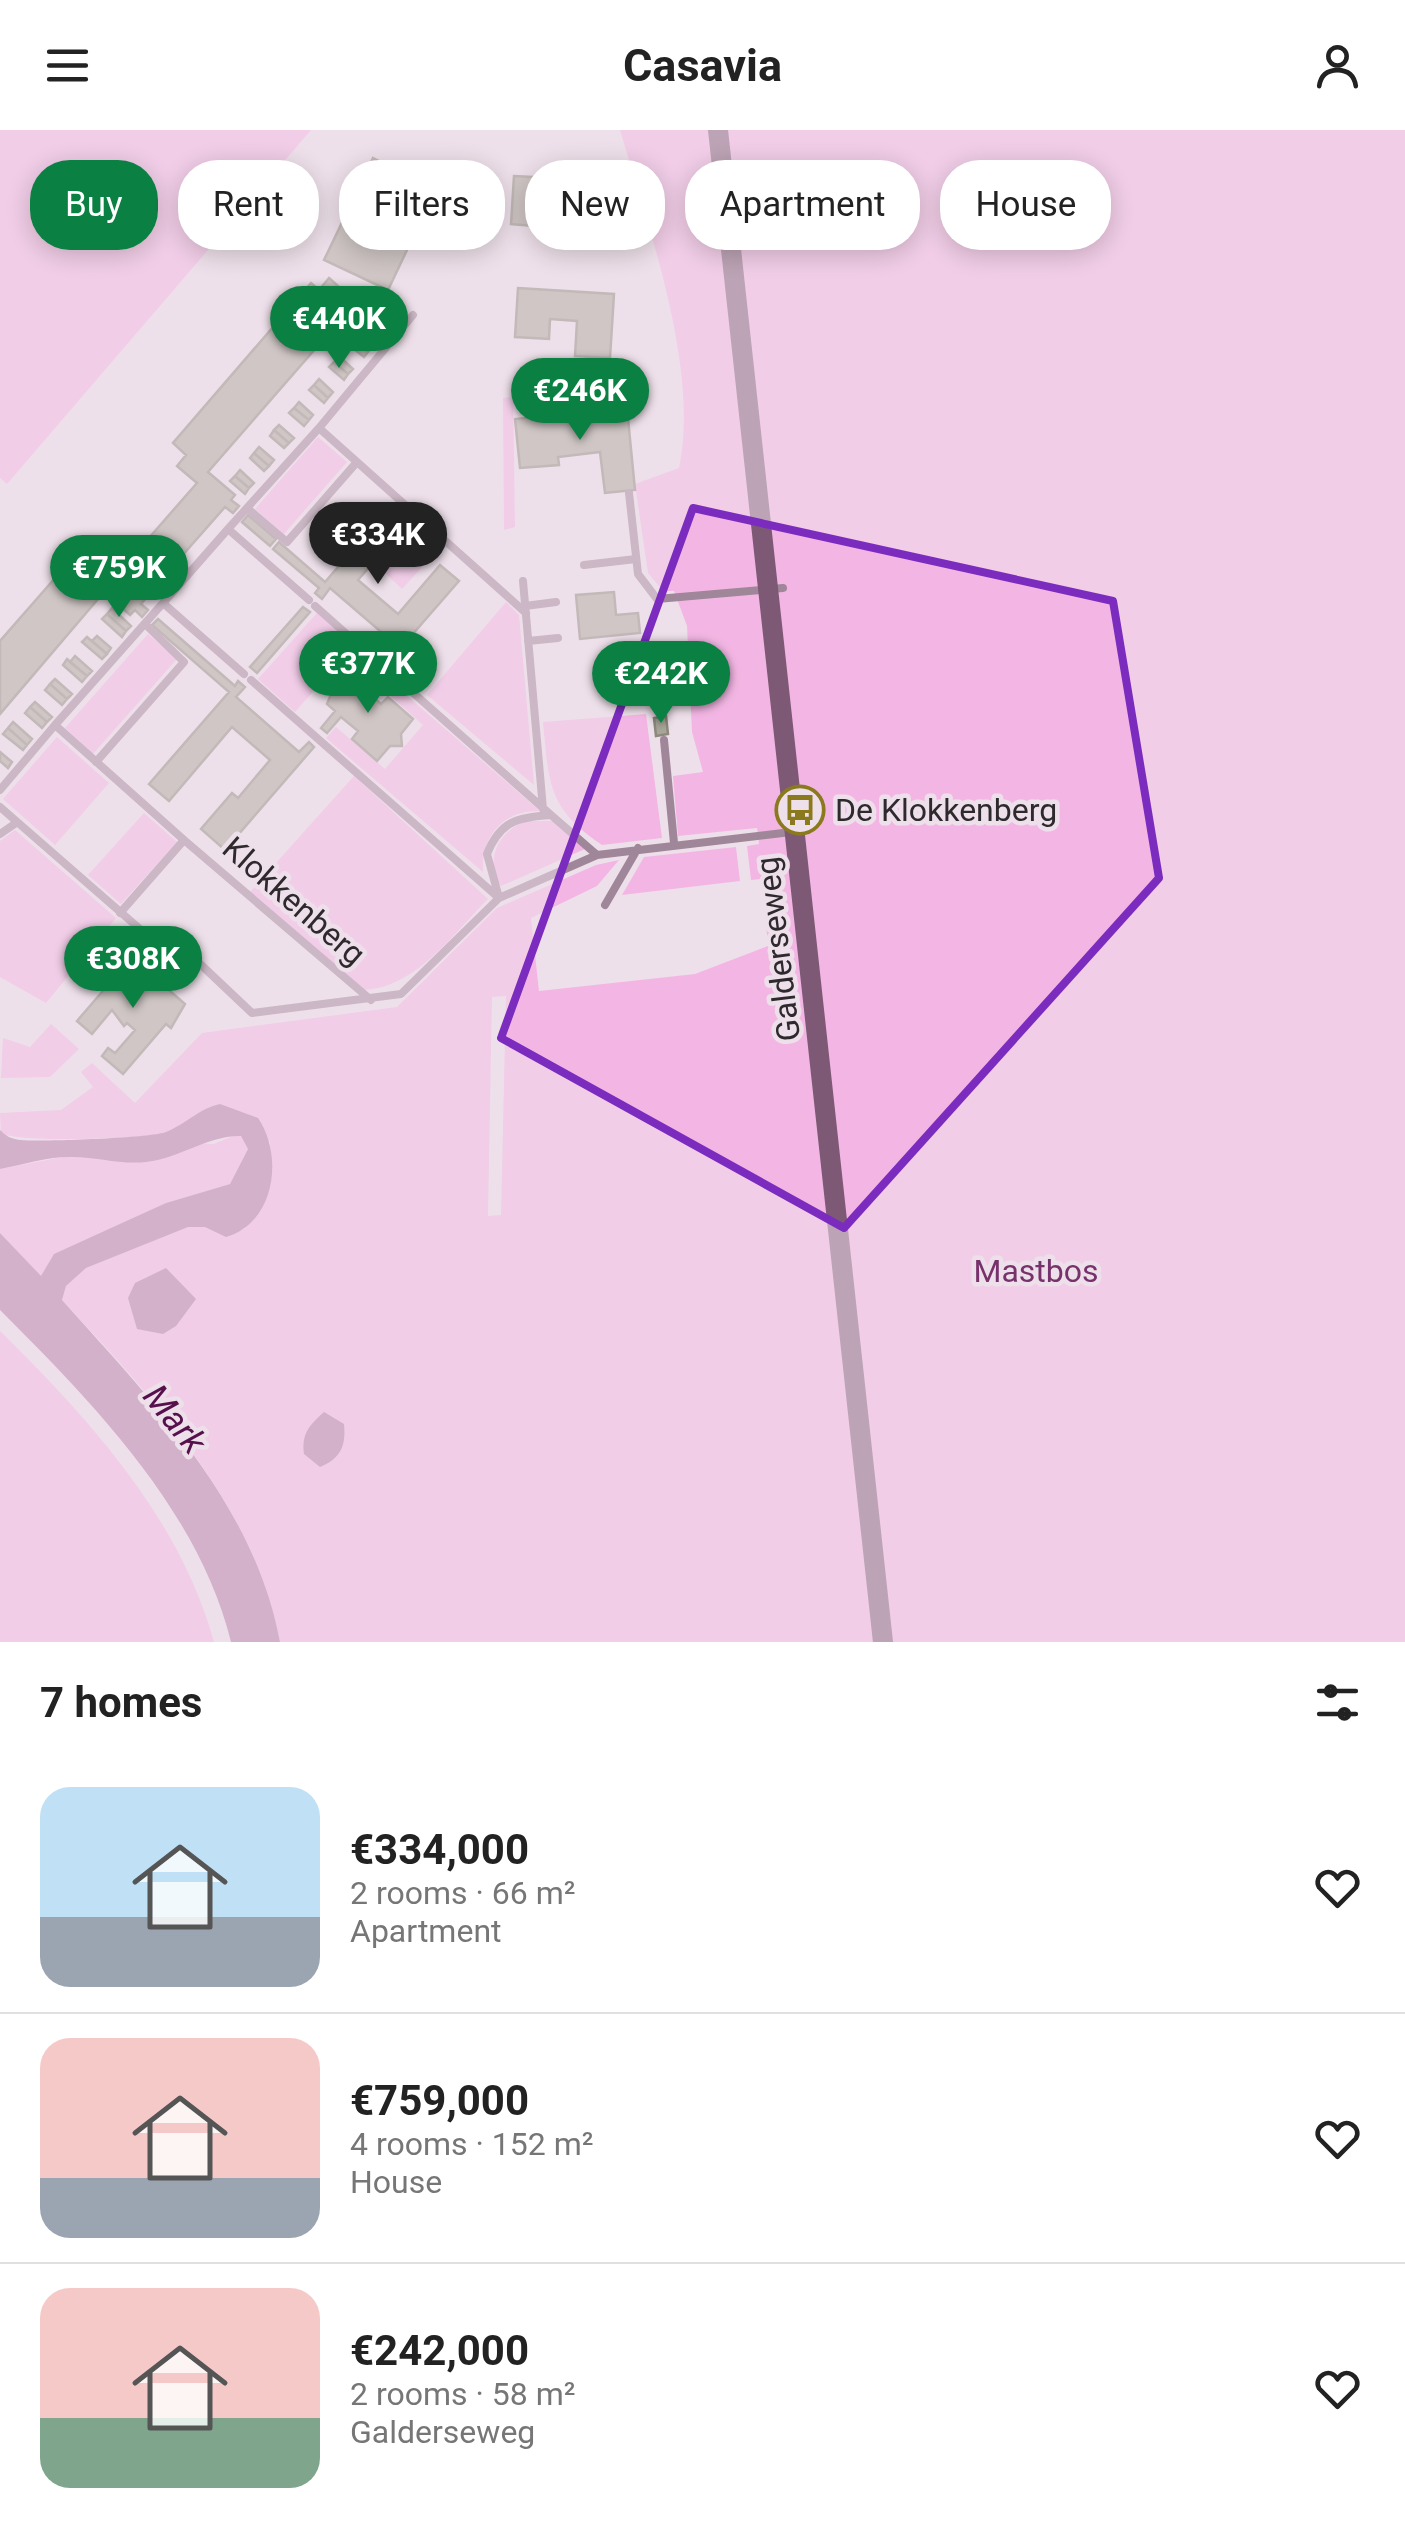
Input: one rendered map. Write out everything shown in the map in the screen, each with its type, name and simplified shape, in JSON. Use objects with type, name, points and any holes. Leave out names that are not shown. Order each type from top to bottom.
[{"type":"street","name":"Galderseweg","points":[[718,130],[776,588],[795,832],[883,1642]]},
{"type":"lane","points":[[0,790],[413,315]]},
{"type":"lane","points":[[318,428],[526,609]]},
{"type":"lane","points":[[247,508],[287,542],[357,462]]},
{"type":"lane","points":[[629,493],[638,574],[658,599],[776,588]]},
{"type":"lane","points":[[228,529],[597,855]]},
{"type":"lane","points":[[584,565],[636,559]]},
{"type":"lane","points":[[523,581],[547,812]]},
{"type":"lane","points":[[526,609],[556,602]]},
{"type":"lane","points":[[163,604],[500,898]]},
{"type":"lane","points":[[96,762],[184,662],[144,624]]},
{"type":"lane","points":[[528,641],[558,638]]},
{"type":"lane","name":"Klokkenberg","points":[[56,725],[371,1000]]},
{"type":"lane","points":[[664,740],[674,843]]},
{"type":"lane","points":[[124,803],[132,794]]},
{"type":"lane","name":"Klokkenberg","points":[[0,807],[141,930],[178,943],[252,1013],[401,994],[500,898],[597,855],[674,843],[795,832]]},
{"type":"lane","points":[[500,898],[490,876],[487,854],[496,835],[513,820],[547,812]]},
{"type":"lane","points":[[0,834],[16,822]]},
{"type":"lane","name":"Klokkenberg","points":[[120,913],[184,840]]},
{"type":"lane","points":[[605,905],[638,848]]},
{"type":"highlighted area","points":[[693,508],[1113,601],[1159,878],[844,1228],[501,1038]]},
{"type":"green space","points":[[0,130],[311,130],[285,160],[178,160],[178,250],[208,250],[7,484],[0,478]]},
{"type":"green space","name":"Mastbos","points":[[620,130],[1405,130],[1405,1642],[280,1642],[267,1592],[224,1499],[164,1415],[62,1300],[66,1286],[86,1268],[187,1227],[244,1229],[260,1210],[270,1178],[270,1142],[220,1104],[172,1130],[153,1135],[54,1139],[1,1133],[0,1113],[61,1110],[93,1087],[81,1072],[92,1063],[135,1103],[202,1033],[397,1007],[497,908],[596,865],[619,860],[597,886],[531,918],[539,991],[695,974],[768,946],[762,879],[751,880],[747,846],[759,844],[757,828],[678,836],[673,776],[703,772],[692,732],[687,626],[674,591],[663,591],[648,573],[635,484],[679,468],[684,429],[683,387],[656,250],[665,250],[665,160],[629,160]],"holes":[[[506,996],[501,1215],[488,1216],[492,997]]]},
{"type":"green space","points":[[513,397],[515,527],[504,530],[503,398]]},
{"type":"green space","points":[[318,437],[347,462],[284,534],[255,509]]},
{"type":"green space","points":[[405,546],[425,564],[402,589],[383,571]]},
{"type":"green space","points":[[506,602],[519,615],[534,785],[427,695]]},
{"type":"green space","points":[[317,613],[354,645],[295,712],[258,679]]},
{"type":"green space","points":[[148,634],[177,659],[93,754],[65,728]]},
{"type":"green space","points":[[383,675],[540,811],[516,815],[497,827],[486,847],[483,872],[326,738],[336,727],[385,769],[423,725],[376,683]]},
{"type":"green space","points":[[646,714],[662,838],[602,845],[571,819],[554,793],[543,722]]},
{"type":"green space","points":[[57,737],[109,783],[55,845],[3,799]]},
{"type":"green space","points":[[354,776],[488,899],[417,969],[383,987],[364,990],[250,892]]},
{"type":"green space","points":[[144,813],[177,842],[121,904],[88,875]]},
{"type":"green space","points":[[526,821],[553,821],[585,849],[501,886],[494,867],[497,848],[508,832]]},
{"type":"green space","points":[[15,830],[116,918],[46,1003],[0,977],[0,841]]},
{"type":"green space","points":[[736,847],[740,881],[622,895],[644,857]]},
{"type":"green space","points":[[51,1024],[79,1049],[50,1077],[1,1078],[3,1038],[30,1047]]},
{"type":"green space","points":[[241,1135],[248,1149],[230,1184],[166,1203],[55,1256],[41,1277],[0,1233],[0,1169],[68,1156],[151,1162],[196,1143],[214,1144]]},
{"type":"green space","points":[[0,1331],[98,1435],[155,1512],[199,1597],[214,1642],[0,1642]]},
{"type":"shaded area","points":[[220,1104],[258,1118],[266,1133],[271,1151],[270,1186],[255,1218],[226,1237],[205,1227],[188,1227],[86,1268],[66,1286],[62,1300],[164,1416],[223,1499],[248,1544],[267,1592],[280,1642],[231,1642],[216,1594],[168,1504],[105,1421],[0,1310],[0,1233],[41,1276],[54,1254],[166,1203],[230,1184],[248,1149],[241,1136],[146,1162],[60,1157],[0,1169],[0,1130],[14,1139],[31,1140],[157,1134]]},
{"type":"shaded area","points":[[166,1268],[196,1299],[176,1326],[163,1334],[137,1329],[128,1298],[135,1283]]},
{"type":"shaded area","points":[[324,1412],[344,1424],[344,1439],[333,1460],[320,1467],[304,1454],[303,1447],[308,1430]]},
{"type":"building","points":[[514,176],[525,177],[525,225],[511,224]]},
{"type":"building","points":[[339,229],[339,250],[407,250],[388,290],[324,260]]},
{"type":"building","points":[[329,278],[356,302],[208,472],[235,495],[231,500],[239,506],[233,513],[225,507],[188,549],[141,604],[148,610],[142,617],[135,610],[130,615],[104,592],[0,714],[0,641],[70,561],[84,573],[93,562],[113,579],[197,483],[177,466],[186,455],[173,443],[311,283],[319,290]]},
{"type":"building","points":[[518,288],[614,294],[610,358],[575,356],[577,321],[550,319],[549,339],[515,337]]},
{"type":"building","points":[[373,317],[388,329],[383,335],[368,322]]},
{"type":"building","points":[[359,334],[373,346],[368,352],[354,339]]},
{"type":"building","points":[[354,339],[368,352],[364,357],[349,345]]},
{"type":"building","points":[[339,356],[353,369],[348,374],[334,362]]},
{"type":"building","points":[[334,362],[348,374],[344,380],[329,367]]},
{"type":"building","points":[[319,379],[333,392],[328,398],[314,385]]},
{"type":"building","points":[[314,385],[328,398],[324,403],[309,390]]},
{"type":"building","points":[[299,402],[313,415],[309,420],[294,408]]},
{"type":"building","points":[[294,408],[309,420],[304,426],[289,413]]},
{"type":"building","points":[[627,408],[635,490],[605,493],[600,452],[558,457],[559,465],[520,468],[515,419]]},
{"type":"building","points":[[279,425],[294,438],[289,443],[274,430]]},
{"type":"building","points":[[274,430],[289,443],[284,448],[270,436]]},
{"type":"building","points":[[259,447],[274,460],[269,466],[254,453]]},
{"type":"building","points":[[254,453],[269,466],[264,471],[250,458]]},
{"type":"building","points":[[240,470],[254,483],[249,488],[235,476]]},
{"type":"building","points":[[235,476],[249,488],[245,494],[230,481]]},
{"type":"building","points":[[248,515],[276,539],[270,546],[242,522]]},
{"type":"building","points":[[383,515],[401,531],[358,580],[398,614],[440,565],[459,581],[391,659],[385,654],[394,643],[330,588],[322,599],[315,593],[319,588],[273,549],[279,542],[325,582]]},
{"type":"building","points":[[614,592],[616,615],[638,613],[640,633],[580,639],[576,595]]},
{"type":"building","points":[[303,607],[310,612],[257,673],[250,667]]},
{"type":"building","points":[[112,608],[131,626],[126,631],[107,614]]},
{"type":"building","points":[[107,614],[126,631],[122,637],[102,619]]},
{"type":"building","points":[[158,619],[235,686],[238,681],[245,687],[236,697],[299,752],[309,742],[314,747],[225,850],[201,829],[232,793],[238,798],[270,760],[232,727],[169,801],[149,784],[229,692],[152,625]]},
{"type":"building","points":[[97,636],[111,648],[107,654],[92,641]]},
{"type":"building","points":[[87,637],[107,654],[102,659],[82,642]]},
{"type":"building","points":[[75,656],[92,671],[87,676],[70,662]]},
{"type":"building","points":[[67,659],[87,676],[82,682],[63,665]]},
{"type":"building","points":[[373,668],[379,673],[365,690],[381,704],[388,697],[413,719],[401,734],[402,746],[390,746],[377,761],[352,739],[358,731],[341,717],[327,733],[321,728],[335,711],[327,704],[332,692],[350,677],[359,684]]},
{"type":"building","points":[[55,679],[72,694],[67,699],[50,684]]},
{"type":"building","points":[[50,684],[67,699],[62,705],[45,690]]},
{"type":"building","points":[[35,702],[52,717],[47,722],[30,707]]},
{"type":"building","points":[[30,707],[47,722],[42,728],[25,713]]},
{"type":"building","points":[[666,716],[668,734],[656,736],[654,718]]},
{"type":"building","points":[[13,722],[32,739],[27,745],[8,728]]},
{"type":"building","points":[[8,728],[27,745],[23,750],[3,734]]},
{"type":"building","points":[[0,752],[12,762],[8,768],[0,761]]},
{"type":"building","points":[[131,957],[185,1004],[171,1028],[166,1024],[123,1074],[102,1056],[108,1048],[115,1053],[135,1030],[127,1023],[124,1026],[112,1010],[92,1034],[77,1021],[114,978],[109,974]]},
{"type":"place","name":"De Klokkenberg","points":[[800,810]]},
{"type":"water label","name":"Mark","points":[[175,1419]]}]
